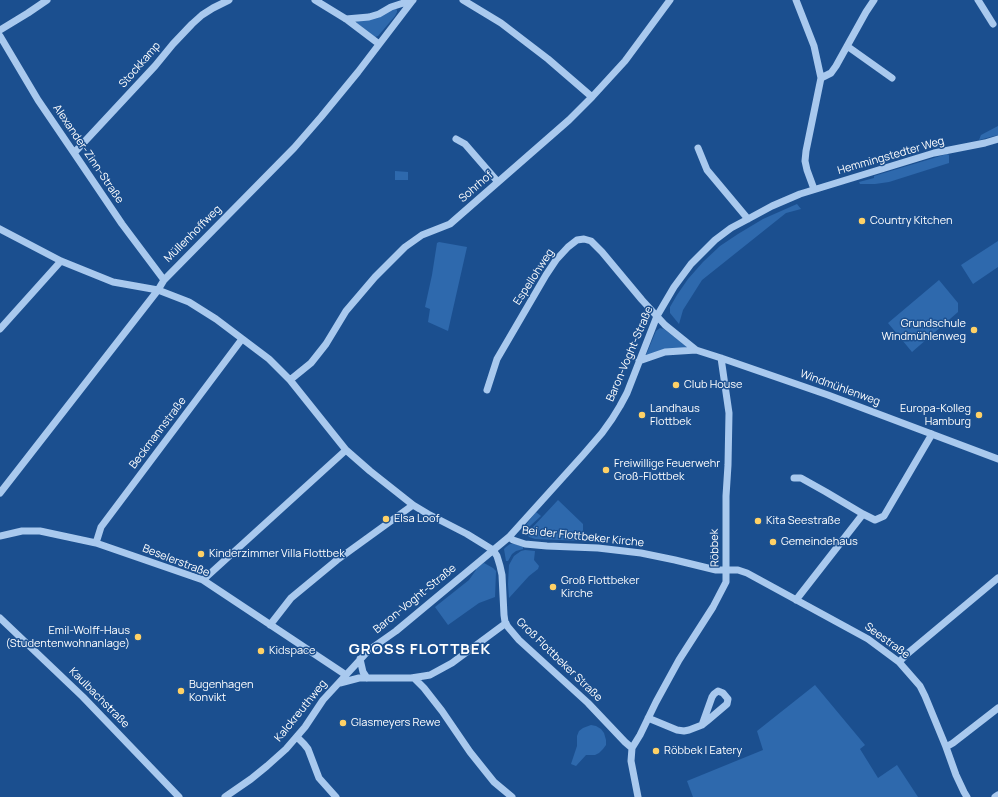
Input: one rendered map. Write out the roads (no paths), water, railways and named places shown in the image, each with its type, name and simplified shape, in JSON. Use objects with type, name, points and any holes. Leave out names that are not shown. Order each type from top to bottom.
[{"type":"street","points":[[0,30],[47,0]]},
{"type":"street","name":"Stockkamp","points":[[74,153],[192,24],[208,12],[229,0]]},
{"type":"street","points":[[315,0],[346,19],[379,44]]},
{"type":"street","points":[[346,19],[369,17],[379,14],[391,7],[413,0]]},
{"type":"street","name":"Müllenhoffweg","points":[[0,493],[158,290],[164,280],[294,148],[345,88],[413,0]]},
{"type":"street","points":[[463,0],[507,28],[548,59],[592,97]]},
{"type":"street","name":"Sohrhof","points":[[290,380],[310,362],[326,344],[346,311],[375,277],[405,247],[422,234],[450,224],[569,120],[592,97],[625,61],[670,0]]},
{"type":"street","points":[[796,0],[814,46],[821,78],[805,161],[814,189]]},
{"type":"street","points":[[821,78],[831,73],[836,66],[874,0]]},
{"type":"street","points":[[978,0],[993,24]]},
{"type":"street","name":"Alexander-Zinn-Straße","points":[[0,36],[38,100],[122,224],[164,280]]},
{"type":"street","points":[[847,46],[892,78]]},
{"type":"street","points":[[456,139],[465,144],[498,182]]},
{"type":"street","name":"Hemmingstedter Weg","points":[[814,189],[832,185],[934,153],[998,139]]},
{"type":"street","points":[[698,148],[707,170],[748,219]]},
{"type":"street","name":"Baron-Voght-Straße","points":[[338,684],[372,647],[396,631],[509,537],[602,433],[627,393],[657,316],[674,287],[691,264],[715,240],[731,228],[772,206],[814,189]]},
{"type":"street","points":[[0,229],[61,261],[113,282],[158,290],[189,302],[216,319],[269,359],[290,380],[346,450],[370,472],[413,505],[493,550]]},
{"type":"street","name":"Espellohweg","points":[[487,390],[497,359],[546,275],[563,252],[577,240],[587,240],[602,252],[657,316]]},
{"type":"street","points":[[0,329],[61,261]]},
{"type":"street","name":"Windmühlenweg","points":[[657,316],[665,325],[696,350],[828,395],[998,458]]},
{"type":"street","name":"Beckmannstraße","points":[[96,543],[101,527],[242,339]]},
{"type":"street","name":"Windmühlenweg","points":[[639,361],[665,352],[696,350]]},
{"type":"street","name":"Röbbek","points":[[632,748],[656,702],[713,607],[726,582],[725,524],[729,413],[721,358]]},
{"type":"street","points":[[794,478],[802,478],[875,520],[884,516],[932,434]]},
{"type":"street","points":[[203,580],[346,450]]},
{"type":"street","points":[[270,625],[291,598],[337,560],[413,505]]},
{"type":"street","points":[[796,600],[864,514]]},
{"type":"street","name":"Beselerstraße","points":[[0,536],[22,531],[40,531],[96,543],[203,580],[346,675]]},
{"type":"street","name":"Bei der Flottbeker Kirche","points":[[509,537],[525,544],[598,548],[641,553],[716,570],[727,571]]},
{"type":"street","name":"Groß Flottbeker Straße","points":[[493,550],[498,559],[501,571],[503,610],[506,624],[510,631],[588,704],[632,748]]},
{"type":"street","name":"Seestraße","points":[[727,571],[738,570],[747,573],[868,639],[899,662],[920,686],[946,747],[956,775],[967,797]]},
{"type":"street","points":[[899,662],[998,578]]},
{"type":"street","name":"Kaulbachstraße","points":[[0,618],[83,697],[179,797]]},
{"type":"street","points":[[338,684],[351,680],[367,678],[414,678],[430,675],[452,663],[506,624]]},
{"type":"street","points":[[360,660],[362,672],[367,678]]},
{"type":"street","points":[[414,678],[442,711],[490,778],[512,797]]},
{"type":"street","name":"Kalckreuthweg","points":[[225,797],[267,766],[286,749],[297,737],[323,700],[338,684]]},
{"type":"street","points":[[648,718],[681,731],[689,730],[702,725],[727,704],[728,699],[723,693],[718,691],[712,697],[702,725]]},
{"type":"street","points":[[946,747],[998,708]]},
{"type":"street","points":[[297,737],[308,749],[320,778],[336,797]]},
{"type":"street","points":[[632,748],[631,762],[638,797]]},
{"type":"place","name":"Country Kitchen","points":[[862,221]]},
{"type":"place","name":"Grundschule Windmühlenweg","points":[[974,330]]},
{"type":"place","name":"Club House","points":[[676,385]]},
{"type":"place","name":"Landhaus Flottbek","points":[[642,415]]},
{"type":"place","name":"Europa-Kolleg Hamburg","points":[[979,415]]},
{"type":"place","name":"Freiwillige Feuerwehr Groß-Flottbek","points":[[606,470]]},
{"type":"place","name":"Elsa Loof","points":[[386,519]]},
{"type":"place","name":"Kita Seestraße","points":[[758,521]]},
{"type":"place","name":"Gemeindehaus","points":[[773,542]]},
{"type":"place","name":"Kinderzimmer Villa Flottbek","points":[[201,554]]},
{"type":"place","name":"Groß Flottbeker Kirche","points":[[553,587]]},
{"type":"place","name":"Emil-Wolff-Haus (Studentenwohnanlage)","points":[[138,637]]},
{"type":"place","name":"Kidspace","points":[[261,651]]},
{"type":"place","name":"Bugenhagen Konvikt","points":[[181,691]]},
{"type":"place","name":"Glasmeyers Rewe","points":[[343,723]]},
{"type":"place","name":"Röbbek | Eatery","points":[[656,751]]},
{"type":"district","name":"GROSS FLOTTBEK","points":[[420,650]]}]
